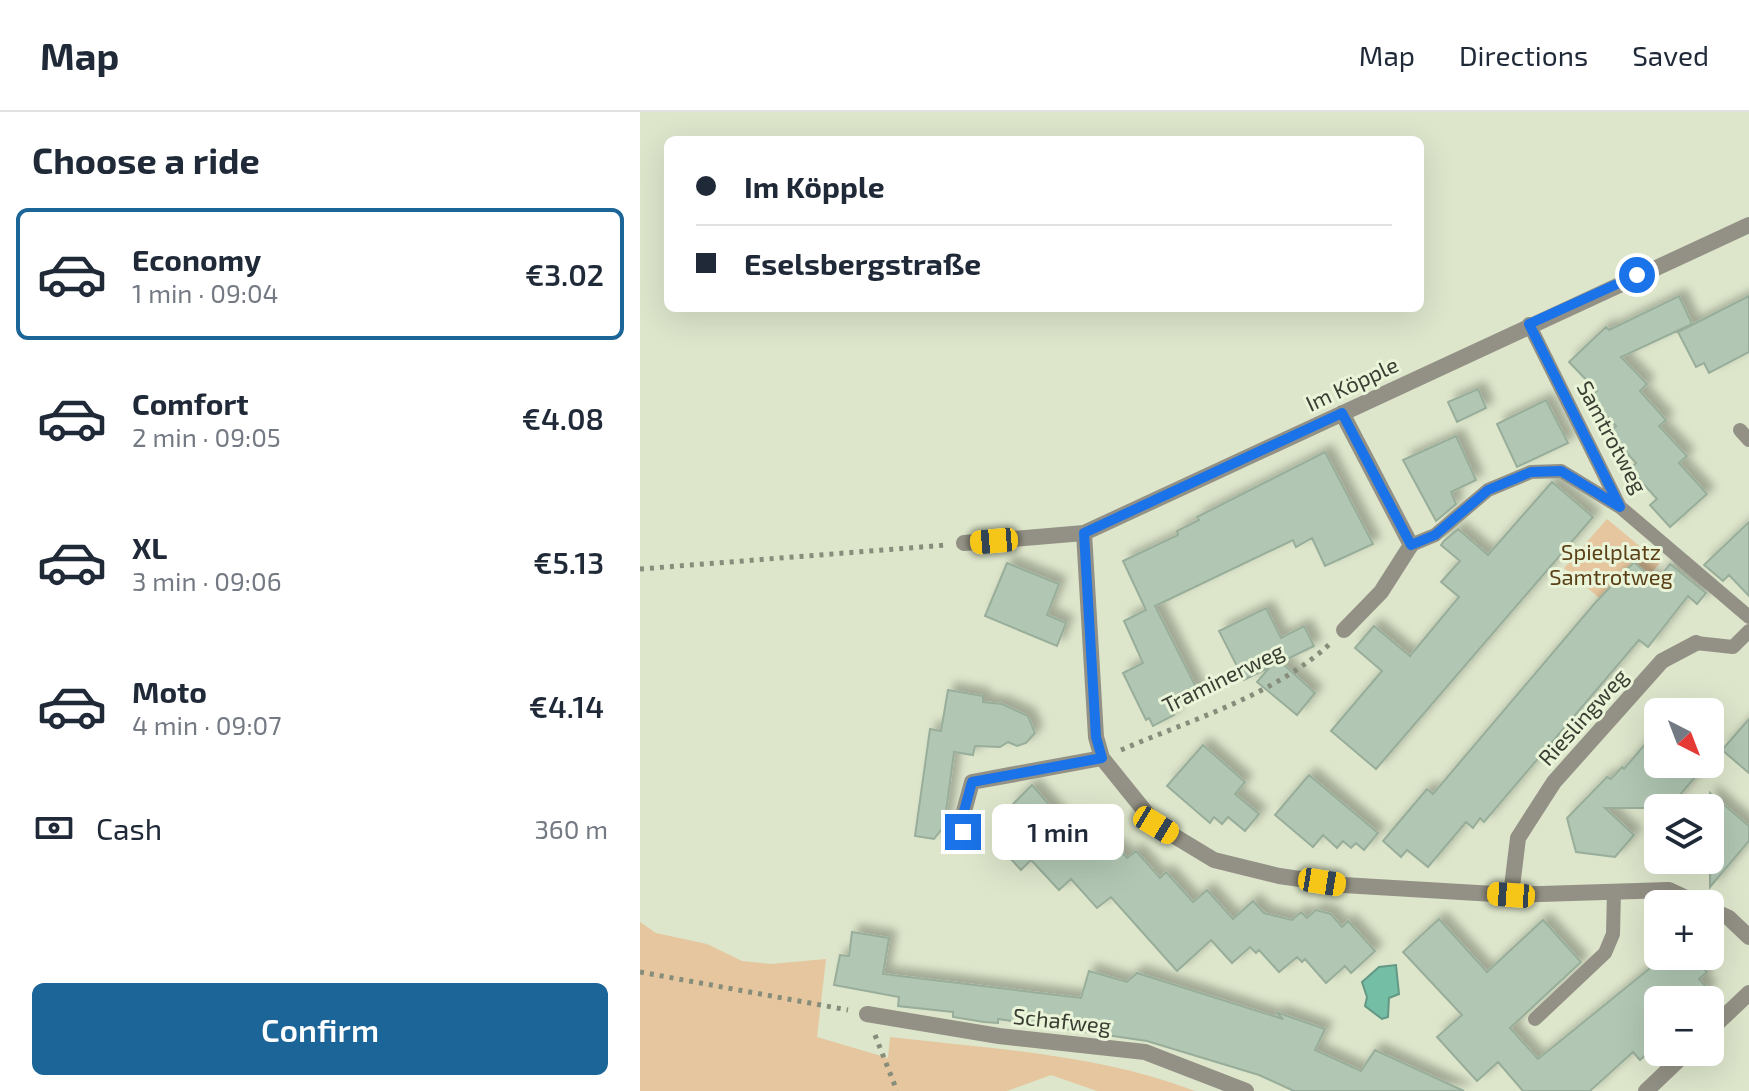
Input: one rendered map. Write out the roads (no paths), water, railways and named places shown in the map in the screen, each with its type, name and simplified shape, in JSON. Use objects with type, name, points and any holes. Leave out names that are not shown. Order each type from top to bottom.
[{"type":"street","name":"Im Köpple","points":[[964,543],[1084,533],[1529,324],[1749,225]]},
{"type":"street","points":[[1342,413],[1411,545],[1381,592],[1344,630]]},
{"type":"street","points":[[1084,533],[1096,737],[1102,758],[1156,825],[1214,860],[1279,876],[1343,885],[1511,895],[1644,890]]},
{"type":"street","name":"Rieslingweg","points":[[1511,895],[1518,838],[1554,782],[1662,661],[1696,643]]},
{"type":"street","points":[[963,832],[963,815],[972,782],[1102,758]]},
{"type":"street","points":[[1724,916],[1749,937]]},
{"type":"street","points":[[1724,1017],[1749,993]]},
{"type":"street","name":"Schafweg","points":[[867,1014],[999,1036],[1145,1052],[1246,1091]]},
{"type":"street","points":[[1646,1091],[1672,1066]]},
{"type":"lane","name":"Samtrotweg","points":[[1529,324],[1620,507],[1749,617]]},
{"type":"lane","points":[[1411,545],[1435,535],[1488,490],[1531,472],[1561,471],[1620,507]]},
{"type":"lane","name":"Rieslingweg","points":[[1696,643],[1733,647],[1749,631]]},
{"type":"lane","points":[[1535,1019],[1605,953],[1613,934],[1614,891]]},
{"type":"water","points":[[1396,965],[1399,994],[1389,998],[1388,1017],[1382,1019],[1365,1006],[1367,997],[1362,982],[1379,967]]},
{"type":"park label","name":"Spielplatz Samtrotweg","points":[[1611,564]]}]
